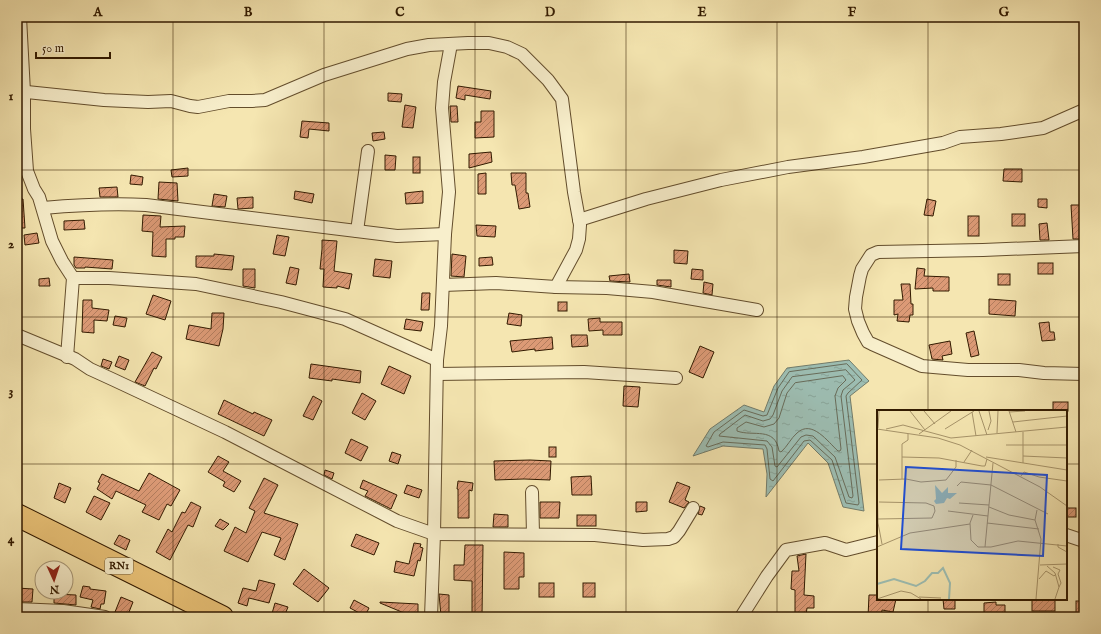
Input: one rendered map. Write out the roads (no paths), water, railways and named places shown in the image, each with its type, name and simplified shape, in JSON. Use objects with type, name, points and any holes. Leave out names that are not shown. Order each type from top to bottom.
[{"type":"highway","name":"RN1","points":[[17,515],[209,614]]},
{"type":"street","points":[[20,17],[21,91],[27,171],[43,208],[52,241],[73,278],[67,357]]},
{"type":"street","points":[[21,91],[104,100],[148,102],[171,101],[190,106],[229,101],[265,100],[324,75],[406,49],[429,45],[489,43],[507,47],[522,54],[537,68],[562,99],[579,220],[579,239],[576,250],[556,287]]},
{"type":"street","points":[[431,617],[437,360],[441,326],[445,234],[449,192],[442,108],[444,82],[452,44]]},
{"type":"street","points":[[579,220],[646,199],[721,180],[788,167],[863,157],[943,143],[960,137],[1001,134],[1042,128],[1084,110]]},
{"type":"street","points":[[357,231],[368,150]]},
{"type":"street","points":[[43,208],[118,203],[146,205],[397,236],[445,234]]},
{"type":"street","points":[[1084,246],[878,252],[871,256],[860,276],[855,309],[862,333],[868,342],[922,366],[968,370],[1019,370],[1044,373],[1084,374]]},
{"type":"street","points":[[73,278],[109,278],[196,284],[281,302],[345,319],[437,360]]},
{"type":"street","points":[[443,285],[496,282],[556,287],[607,288],[653,292],[757,310]]},
{"type":"street","points":[[17,335],[67,357],[75,359],[90,369],[225,432],[397,521],[434,534],[595,535],[643,540],[668,539],[674,537],[679,531],[693,508]]},
{"type":"street","points":[[437,374],[584,372],[676,378]]},
{"type":"street","points":[[532,492],[533,534]]},
{"type":"street","points":[[1067,535],[1084,541]]},
{"type":"street","points":[[741,617],[767,576],[786,550],[825,543],[846,550],[877,542]]},
{"type":"street","points":[[17,608],[64,611],[105,617]]},
{"type":"water","points":[[849,360],[869,381],[850,396],[864,511],[843,507],[828,463],[808,443],[766,497],[767,474],[763,449],[723,446],[693,456],[710,429],[744,405],[764,412],[774,386],[787,368]]}]
